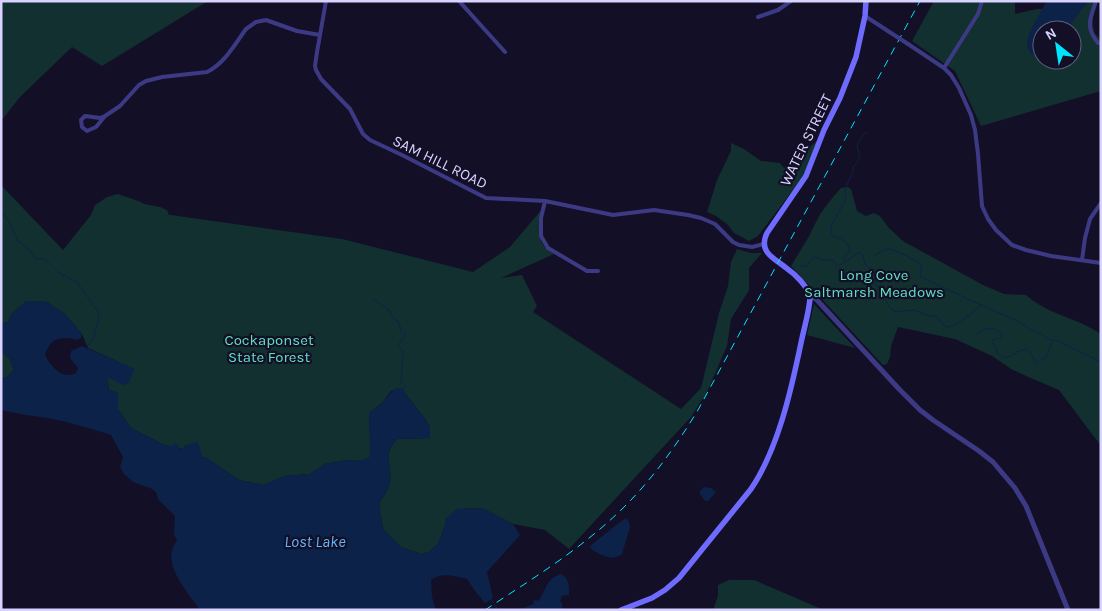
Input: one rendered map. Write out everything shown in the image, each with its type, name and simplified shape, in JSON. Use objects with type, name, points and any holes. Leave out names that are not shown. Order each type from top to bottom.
[{"type":"main road","name":"WATER STREET","points":[[764,244],[766,233],[807,174],[824,130],[840,98],[856,57],[865,16],[866,1]]},
{"type":"main road","points":[[621,610],[652,598],[679,578],[738,506],[761,474],[771,450],[788,396],[809,304],[809,294],[794,274],[770,257],[764,244]]},
{"type":"street","name":"SAM HILL ROAD","points":[[326,1],[315,66],[317,73],[350,109],[367,138],[483,197],[498,200],[544,201],[613,215],[654,210],[688,214],[715,224],[739,246],[752,247],[764,244]]},
{"type":"street","points":[[459,1],[505,52]]},
{"type":"street","points":[[758,17],[778,10],[791,1]]},
{"type":"street","points":[[944,68],[978,14],[982,1]]},
{"type":"street","points":[[1096,1],[1089,25],[1098,43]]},
{"type":"street","points":[[865,16],[944,68],[959,88],[971,115],[975,130],[982,206],[996,230],[1012,245],[1026,250],[1051,256],[1101,263]]},
{"type":"street","points":[[105,116],[96,128],[91,130],[85,130],[82,125],[81,120],[87,115],[100,118],[120,106],[139,85],[146,81],[162,77],[207,72],[214,69],[246,29],[259,21],[266,20],[298,31],[320,35]]},
{"type":"street","points":[[544,201],[541,218],[541,236],[548,248],[587,271],[598,271]]},
{"type":"street","points":[[1082,260],[1090,219],[1101,203]]},
{"type":"street","points":[[809,294],[816,299],[920,410],[943,428],[986,456],[1011,482],[1026,506],[1068,610]]},
{"type":"green space","points":[[1,1],[208,1],[102,66],[72,47],[20,97],[1,121]]},
{"type":"green space","points":[[934,1],[1015,1],[1015,14],[1045,9],[1049,1],[1098,1],[1093,24],[1094,32],[1101,40],[1101,91],[981,126],[955,71],[912,41]]},
{"type":"green space","points":[[818,140],[802,178],[758,236],[749,241],[734,233],[728,225],[707,212],[717,180],[731,151],[731,143],[744,149],[761,161],[780,163],[784,168]]},
{"type":"green space","name":"Cockaponset State Forest","points":[[1,185],[63,250],[91,215],[95,205],[107,197],[118,194],[144,204],[160,207],[167,210],[169,215],[342,239],[473,272],[510,247],[542,209],[539,223],[541,242],[554,254],[501,278],[522,275],[537,306],[533,312],[681,409],[701,388],[719,313],[728,286],[731,262],[737,249],[751,253],[762,253],[749,268],[749,290],[731,319],[727,346],[704,399],[691,417],[569,549],[545,530],[513,524],[482,508],[457,509],[445,526],[438,544],[429,552],[421,554],[401,547],[383,529],[379,503],[389,484],[389,455],[392,445],[397,439],[430,438],[426,420],[401,388],[391,391],[382,403],[369,413],[371,457],[361,461],[347,460],[325,464],[310,474],[285,476],[264,485],[239,480],[186,445],[183,449],[165,445],[131,428],[118,409],[118,393],[109,390],[107,376],[128,383],[134,369],[88,348],[82,334],[64,313],[50,303],[42,301],[12,313],[8,322],[1,324]]},
{"type":"green space","name":"Long Cove Saltmarsh Meadows","points":[[848,187],[851,189],[857,211],[866,216],[874,213],[880,216],[889,228],[903,241],[983,285],[1004,294],[1026,295],[1046,308],[1101,334],[1101,446],[1059,390],[1011,369],[992,356],[955,339],[898,327],[891,346],[890,357],[887,364],[883,365],[791,266],[820,214],[841,188]]},
{"type":"green space","name":"Long Cove Saltmarsh Meadows","points":[[814,304],[855,348],[807,335]]},
{"type":"green space","points":[[1,351],[10,359],[14,370],[7,377],[1,378]]},
{"type":"green space","points":[[729,580],[754,580],[824,610],[713,610],[718,596],[718,585]]},
{"type":"water","points":[[1047,1],[1089,1],[1074,20],[1036,20]]},
{"type":"water","points":[[1032,29],[1032,54],[1027,46]]},
{"type":"water","name":"Lost Lake","points":[[26,301],[50,303],[64,313],[82,334],[78,340],[62,338],[50,344],[45,355],[57,371],[68,375],[76,373],[78,368],[70,358],[71,351],[82,346],[135,369],[128,383],[123,385],[107,377],[109,390],[118,393],[118,409],[131,428],[165,445],[172,446],[174,443],[178,445],[179,449],[198,442],[203,458],[205,457],[239,480],[264,485],[285,476],[310,474],[325,464],[347,460],[361,461],[370,457],[369,413],[382,403],[395,388],[401,388],[426,420],[430,427],[430,438],[397,439],[392,445],[389,455],[389,484],[379,503],[383,529],[401,547],[421,554],[429,552],[438,544],[445,526],[445,519],[457,509],[483,508],[513,524],[520,535],[487,572],[493,598],[485,603],[467,579],[444,575],[431,580],[432,597],[436,610],[200,610],[177,577],[173,567],[172,549],[177,541],[174,534],[175,516],[158,499],[156,492],[133,482],[124,474],[120,467],[123,457],[111,435],[60,421],[1,410],[1,378],[7,377],[14,370],[10,359],[1,351],[1,324],[8,322],[12,313]]},
{"type":"water","points":[[704,487],[711,488],[716,492],[708,501],[705,501],[700,494]]},
{"type":"water","points":[[626,518],[630,527],[622,554],[611,558],[592,550],[590,546]]},
{"type":"water","points":[[561,574],[566,578],[569,586],[569,595],[562,596],[560,601],[562,609],[565,610],[514,610],[534,604],[533,601],[538,601],[549,582]]},
{"type":"waterway","points":[[845,261],[844,257],[849,251],[849,246],[842,239],[832,235],[831,226],[846,199],[845,188],[853,172],[853,167],[860,156],[857,147],[859,141],[868,132]]},
{"type":"waterway","points":[[1,211],[9,222],[18,241],[30,250],[36,259],[45,259],[59,273],[77,282],[98,312],[99,318],[93,339],[87,346]]},
{"type":"waterway","points":[[875,255],[890,249],[901,253],[922,265],[921,277],[981,305]]},
{"type":"waterway","points":[[801,266],[807,266],[812,258],[816,257],[821,260],[833,260],[837,266],[861,253],[865,264],[874,273],[876,284],[888,305],[896,312],[914,310],[929,316],[937,316],[943,324],[951,327],[981,305],[1017,321],[1051,340],[1056,340],[1101,362]]},
{"type":"waterway","points":[[372,298],[389,310],[393,318],[399,322],[401,331],[406,334],[398,345],[403,351],[401,382],[405,386],[403,391]]},
{"type":"waterway","points":[[977,334],[986,329],[996,330],[1002,334],[1000,338],[992,340],[997,353],[1009,357],[1019,351],[1027,350],[1031,353],[1036,363],[1046,357],[1053,340]]},
{"type":"waterway","points":[[491,599],[498,610]]},
{"type":"railway","points":[[485,610],[556,563],[606,524],[643,487],[672,450],[698,410],[920,1]]}]
